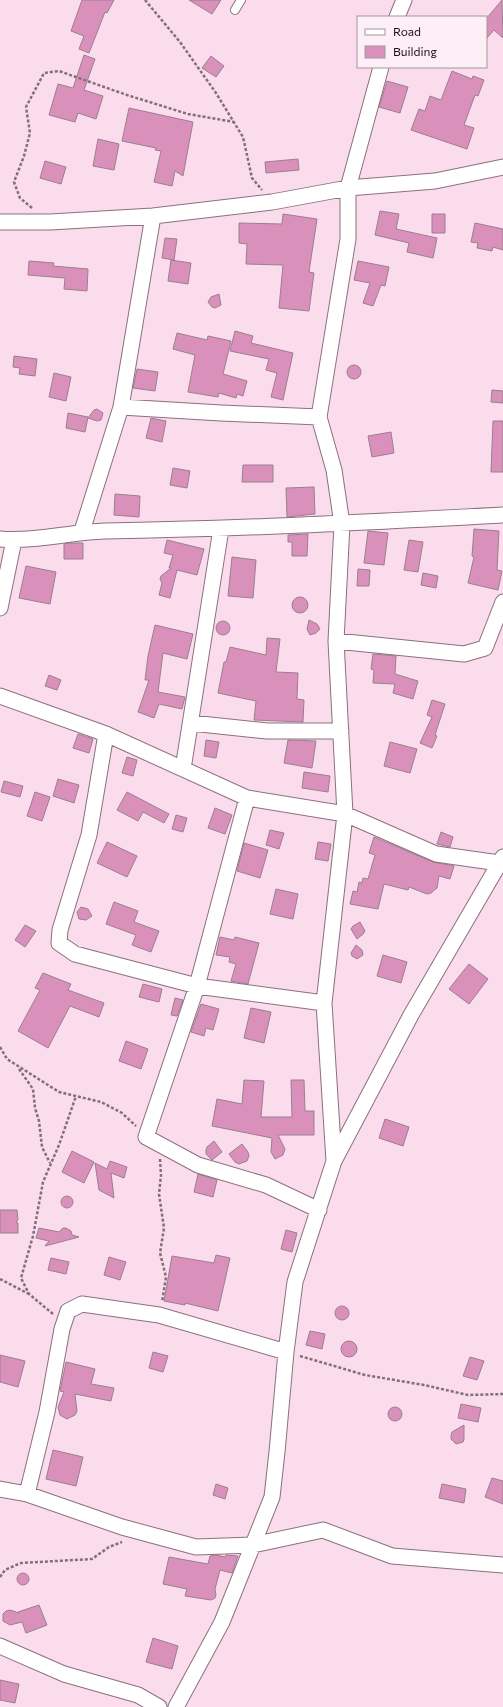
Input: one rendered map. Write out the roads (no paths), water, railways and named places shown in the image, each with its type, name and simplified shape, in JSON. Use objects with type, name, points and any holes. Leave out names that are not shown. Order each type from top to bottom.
[{"type":"street","points":[[397,16],[404,0]]},
{"type":"street","points":[[334,1161],[324,1003],[345,814],[336,641],[342,524],[334,470],[319,417],[348,239],[348,188],[381,68]]},
{"type":"street","points":[[0,222],[50,222],[153,216],[272,202],[348,188],[435,181],[503,167]]},
{"type":"street","points":[[82,531],[121,407],[153,216]]},
{"type":"street","points":[[121,407],[319,417]]},
{"type":"street","points":[[0,608],[7,540],[82,531],[221,529],[503,515]]},
{"type":"street","points":[[183,769],[221,529]]},
{"type":"street","points":[[336,641],[464,654],[485,648],[503,602]]},
{"type":"street","points":[[0,696],[106,734],[246,798],[345,814],[436,854],[501,860],[411,1015],[334,1161],[295,1282],[286,1352],[272,1497],[222,1622],[176,1707]]},
{"type":"street","points":[[190,723],[267,730],[341,731]]},
{"type":"street","points":[[106,734],[89,835],[60,930],[59,943],[75,954],[197,986],[324,1003]]},
{"type":"street","points":[[246,798],[197,986],[152,1140],[198,1165],[266,1185],[319,1210]]},
{"type":"street","points":[[27,1494],[47,1412],[62,1329],[68,1311],[82,1304],[159,1315],[286,1352]]},
{"type":"street","points":[[0,1489],[27,1494],[122,1527],[196,1547],[253,1545],[323,1530],[392,1556],[503,1565]]},
{"type":"street","points":[[0,1646],[64,1674],[138,1695],[159,1707]]},
{"type":"lane","points":[[235,10],[241,0]]}]
